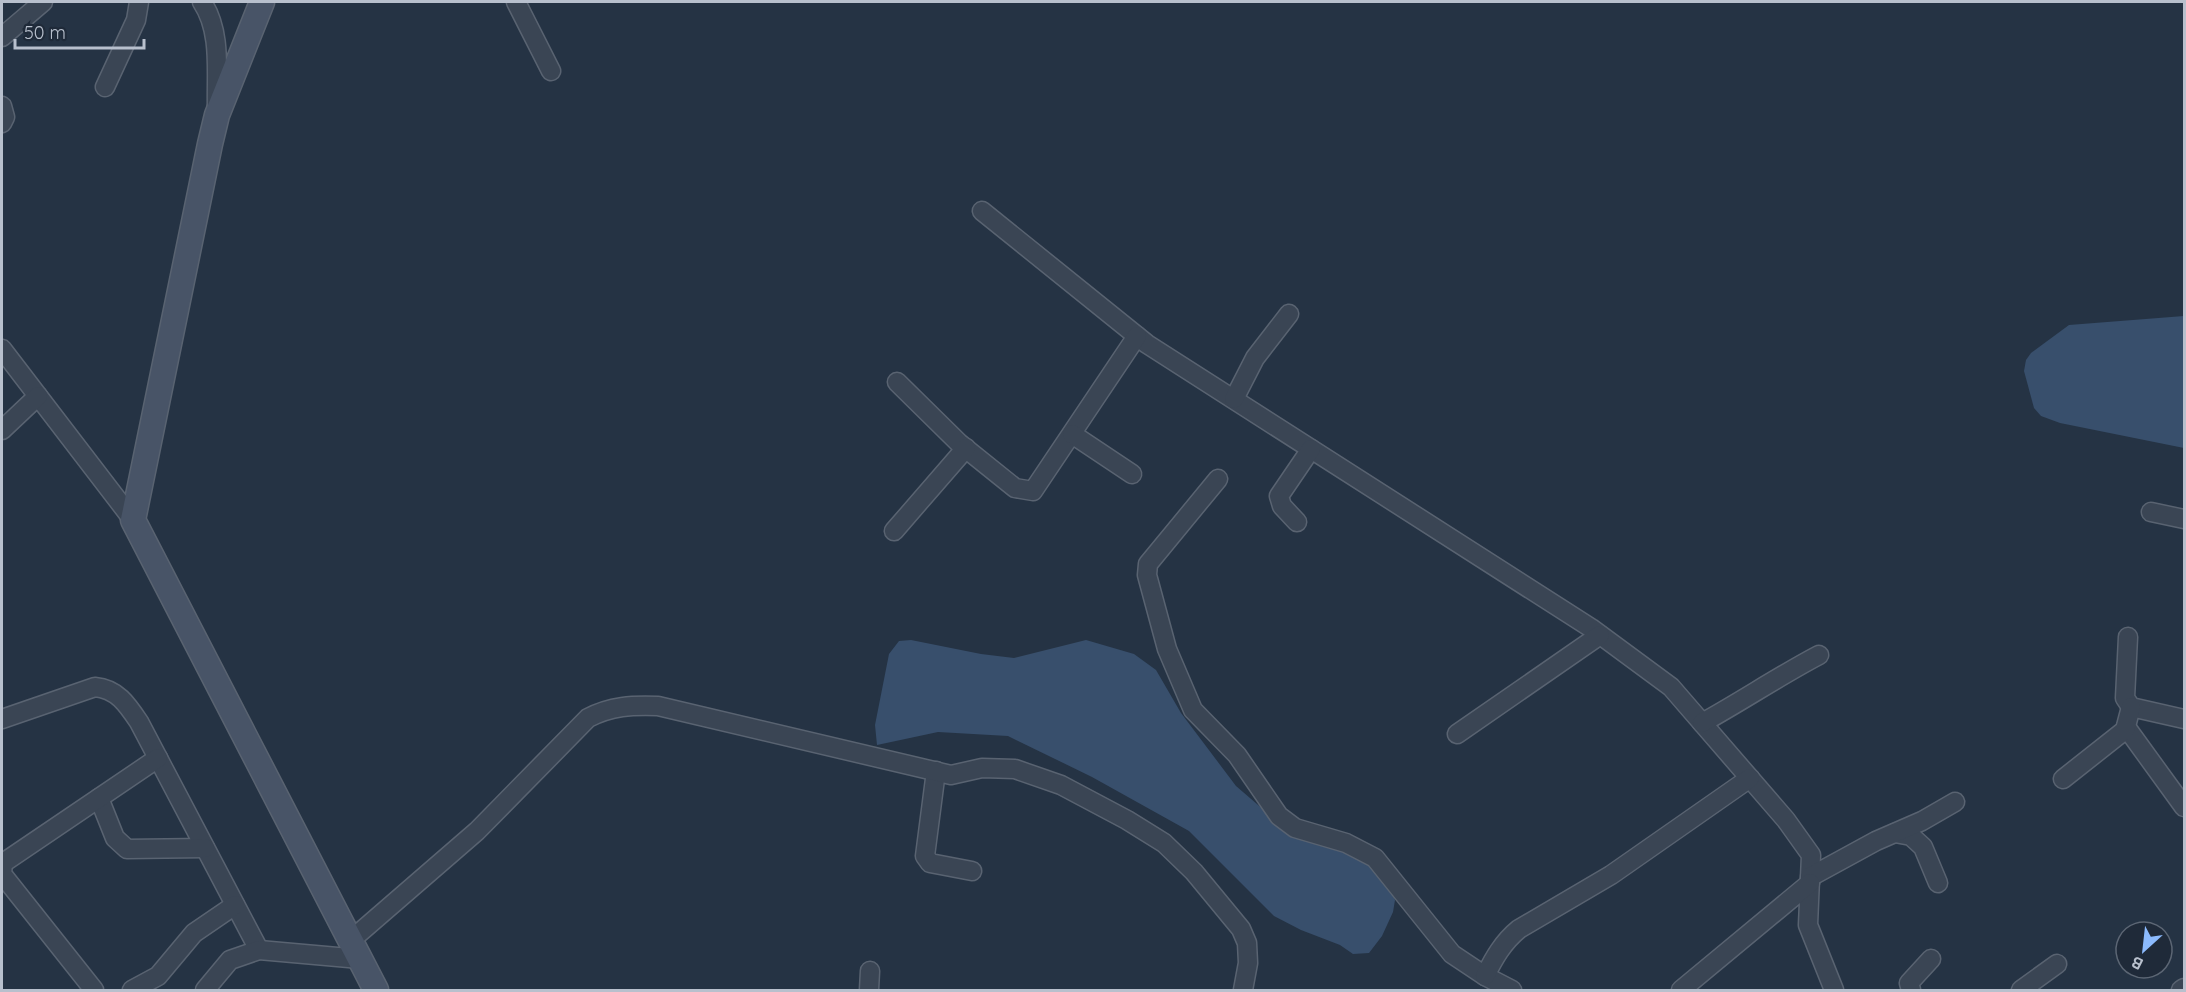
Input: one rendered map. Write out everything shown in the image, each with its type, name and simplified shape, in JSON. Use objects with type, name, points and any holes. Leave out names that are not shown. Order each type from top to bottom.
[{"type":"main road","points":[[262,2],[217,116],[133,520],[376,990]]},
{"type":"street","points":[[4,28],[43,2]]},
{"type":"street","points":[[105,87],[136,20],[139,2]]},
{"type":"street","points":[[202,2],[208,10],[216,36],[217,116]]},
{"type":"street","points":[[516,2],[551,71]]},
{"type":"street","points":[[2,106],[5,117],[2,123]]},
{"type":"street","points":[[982,211],[1137,336],[1600,635],[1671,687],[1786,820],[1811,855],[1808,925],[1834,990]]},
{"type":"street","points":[[1234,399],[1255,358],[1289,314]]},
{"type":"street","points":[[897,382],[966,448],[1015,488],[1033,491],[1137,336]]},
{"type":"street","points":[[2,349],[133,520]]},
{"type":"street","points":[[2,430],[38,396]]},
{"type":"street","points":[[1072,434],[1132,474]]},
{"type":"street","points":[[894,531],[966,448]]},
{"type":"street","points":[[1297,522],[1282,506],[1280,496],[1311,449]]},
{"type":"street","points":[[1218,479],[1148,564],[1147,576],[1167,649],[1193,710],[1236,755],[1287,824],[1310,834],[1346,843],[1375,858],[1452,954],[1485,976],[1512,990]]},
{"type":"street","points":[[2151,512],[2184,519]]},
{"type":"street","points":[[1457,734],[1600,635]]},
{"type":"street","points":[[2128,637],[2125,698],[2131,707],[2184,719]]},
{"type":"street","points":[[1702,723],[1755,693],[1778,676],[1819,655]]},
{"type":"street","points":[[2,718],[95,687],[106,688],[114,692],[139,722],[258,950]]},
{"type":"street","points":[[205,990],[219,982],[230,960],[258,950],[355,950],[588,718],[620,706],[658,706],[951,775],[982,768],[1015,769],[1061,785],[1127,820],[1164,843],[1194,872],[1241,929],[1247,943],[1248,963],[1243,990]]},
{"type":"street","points":[[2063,779],[2126,727],[2131,707]]},
{"type":"street","points":[[2126,727],[2184,807]]},
{"type":"street","points":[[94,990],[3,874],[3,863],[158,758]]},
{"type":"street","points":[[936,771],[925,856],[930,863],[972,871]]},
{"type":"street","points":[[1485,976],[1508,938],[1519,929],[1611,875],[1750,778]]},
{"type":"street","points":[[99,798],[115,838],[127,849],[205,848]]},
{"type":"street","points":[[1681,990],[1810,880],[1955,802]]},
{"type":"street","points":[[1895,833],[1911,836],[1923,847],[1938,883]]},
{"type":"street","points":[[132,990],[158,976],[194,933],[235,905]]},
{"type":"street","points":[[1911,990],[1909,983],[1931,959]]},
{"type":"street","points":[[2021,990],[2057,964]]},
{"type":"street","points":[[869,990],[870,971]]},
{"type":"water","points":[[2184,316],[2184,448],[2060,423],[2041,416],[2034,408],[2024,371],[2026,360],[2031,353],[2069,325]]},
{"type":"water","points":[[911,640],[1014,658],[1086,640],[1134,654],[1156,670],[1181,713],[1236,786],[1287,830],[1355,852],[1386,881],[1395,900],[1393,912],[1382,936],[1369,953],[1353,954],[1340,945],[1301,930],[1274,916],[1189,831],[1092,777],[1008,736],[938,732],[877,745],[875,725],[889,654],[899,641]]}]
